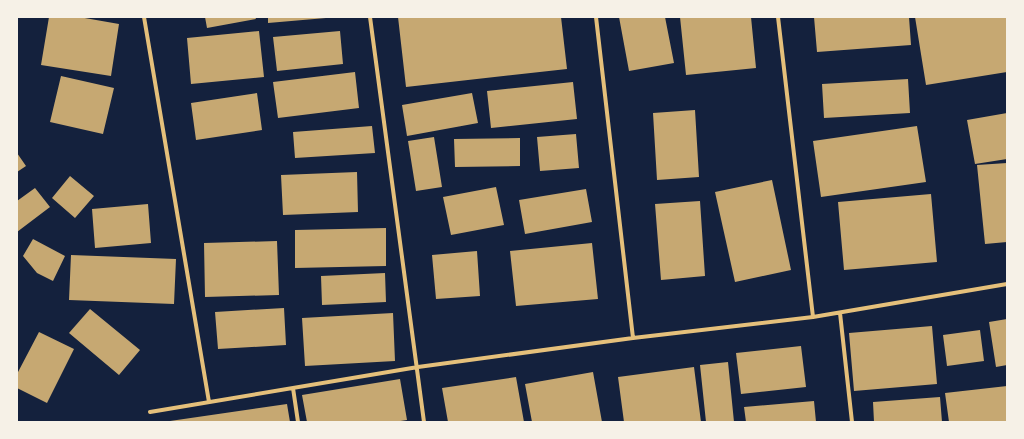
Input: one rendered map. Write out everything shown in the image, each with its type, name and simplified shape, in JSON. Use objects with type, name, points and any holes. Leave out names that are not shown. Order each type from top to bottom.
[{"type":"street","points":[[144,17],[209,402]]},
{"type":"street","points":[[370,17],[418,367],[424,422]]},
{"type":"street","points":[[596,17],[633,338]]},
{"type":"street","points":[[778,17],[813,317]]},
{"type":"street","points":[[150,412],[418,367],[633,338],[813,317],[1007,284]]},
{"type":"street","points":[[840,313],[852,422]]},
{"type":"street","points":[[293,388],[298,422]]},
{"type":"building","points":[[49,17],[79,17],[119,24],[111,76],[41,65]]},
{"type":"building","points":[[205,17],[255,17],[256,19],[207,28]]},
{"type":"building","points":[[268,17],[326,17],[326,18],[268,23]]},
{"type":"building","points":[[398,17],[561,17],[567,69],[406,87]]},
{"type":"building","points":[[619,17],[665,17],[674,63],[629,71]]},
{"type":"building","points":[[680,17],[751,17],[756,68],[686,75]]},
{"type":"building","points":[[814,17],[909,17],[911,45],[817,52]]},
{"type":"building","points":[[915,17],[1007,17],[1007,72],[926,85]]},
{"type":"building","points":[[259,31],[264,77],[191,84],[187,38]]},
{"type":"building","points":[[340,31],[343,64],[277,71],[273,37]]},
{"type":"building","points":[[355,72],[359,108],[278,118],[273,82]]},
{"type":"building","points":[[61,76],[114,88],[103,134],[50,122]]},
{"type":"building","points":[[908,79],[910,113],[824,118],[822,84]]},
{"type":"building","points":[[573,82],[577,119],[491,128],[487,91]]},
{"type":"building","points":[[257,93],[262,130],[196,140],[191,103]]},
{"type":"building","points":[[472,93],[478,123],[407,136],[402,105]]},
{"type":"building","points":[[695,110],[699,177],[657,180],[653,113]]},
{"type":"building","points":[[1007,113],[1007,159],[975,164],[967,120]]},
{"type":"building","points":[[372,126],[375,153],[295,158],[293,132]]},
{"type":"building","points":[[917,126],[926,182],[821,197],[813,141]]},
{"type":"building","points":[[576,134],[579,168],[540,171],[537,137]]},
{"type":"building","points":[[434,137],[442,187],[416,191],[408,141]]},
{"type":"building","points":[[520,138],[520,166],[455,167],[454,139]]},
{"type":"building","points":[[17,153],[26,166],[17,172]]},
{"type":"building","points":[[1007,163],[1007,242],[985,244],[977,165]]},
{"type":"building","points":[[357,172],[358,212],[283,215],[281,175]]},
{"type":"building","points":[[70,176],[94,196],[75,218],[52,198]]},
{"type":"building","points":[[772,180],[791,270],[735,282],[715,192]]},
{"type":"building","points":[[496,187],[504,225],[451,235],[443,197]]},
{"type":"building","points":[[35,188],[50,207],[17,232],[17,201]]},
{"type":"building","points":[[586,189],[592,222],[525,234],[519,200]]},
{"type":"building","points":[[931,194],[937,262],[844,270],[838,202]]},
{"type":"building","points":[[700,201],[705,276],[661,280],[655,204]]},
{"type":"building","points":[[148,204],[151,243],[95,248],[92,209]]},
{"type":"building","points":[[386,228],[386,266],[295,268],[295,230]]},
{"type":"building","points":[[33,239],[65,256],[53,281],[37,273],[23,256]]},
{"type":"building","points":[[277,241],[279,295],[205,297],[204,243]]},
{"type":"building","points":[[592,243],[598,299],[516,306],[510,251]]},
{"type":"building","points":[[477,251],[480,296],[436,299],[432,255]]},
{"type":"building","points":[[71,255],[176,259],[174,304],[69,300]]},
{"type":"building","points":[[385,273],[386,302],[322,305],[321,276]]},
{"type":"building","points":[[284,308],[286,345],[218,349],[215,312]]},
{"type":"building","points":[[90,309],[140,350],[119,375],[69,333]]},
{"type":"building","points":[[393,313],[395,361],[305,366],[302,318]]},
{"type":"building","points":[[1007,319],[1007,365],[996,367],[989,322]]},
{"type":"building","points":[[932,326],[937,384],[854,391],[849,333]]},
{"type":"building","points":[[980,330],[984,361],[947,366],[943,335]]},
{"type":"building","points":[[39,332],[74,349],[47,403],[17,388],[17,374]]},
{"type":"building","points":[[801,346],[806,387],[741,394],[736,353]]},
{"type":"building","points":[[728,362],[734,422],[706,422],[700,365]]},
{"type":"building","points":[[694,367],[701,422],[624,422],[618,377]]},
{"type":"building","points":[[593,372],[602,422],[532,422],[525,384]]},
{"type":"building","points":[[516,377],[524,422],[448,422],[442,388]]},
{"type":"building","points":[[400,379],[407,420],[394,422],[307,422],[302,395]]},
{"type":"building","points":[[1007,386],[1007,422],[949,422],[945,393]]},
{"type":"building","points":[[940,397],[942,422],[874,422],[873,402]]},
{"type":"building","points":[[814,401],[816,422],[746,422],[744,407]]},
{"type":"building","points":[[287,404],[290,422],[170,422],[170,421]]}]
